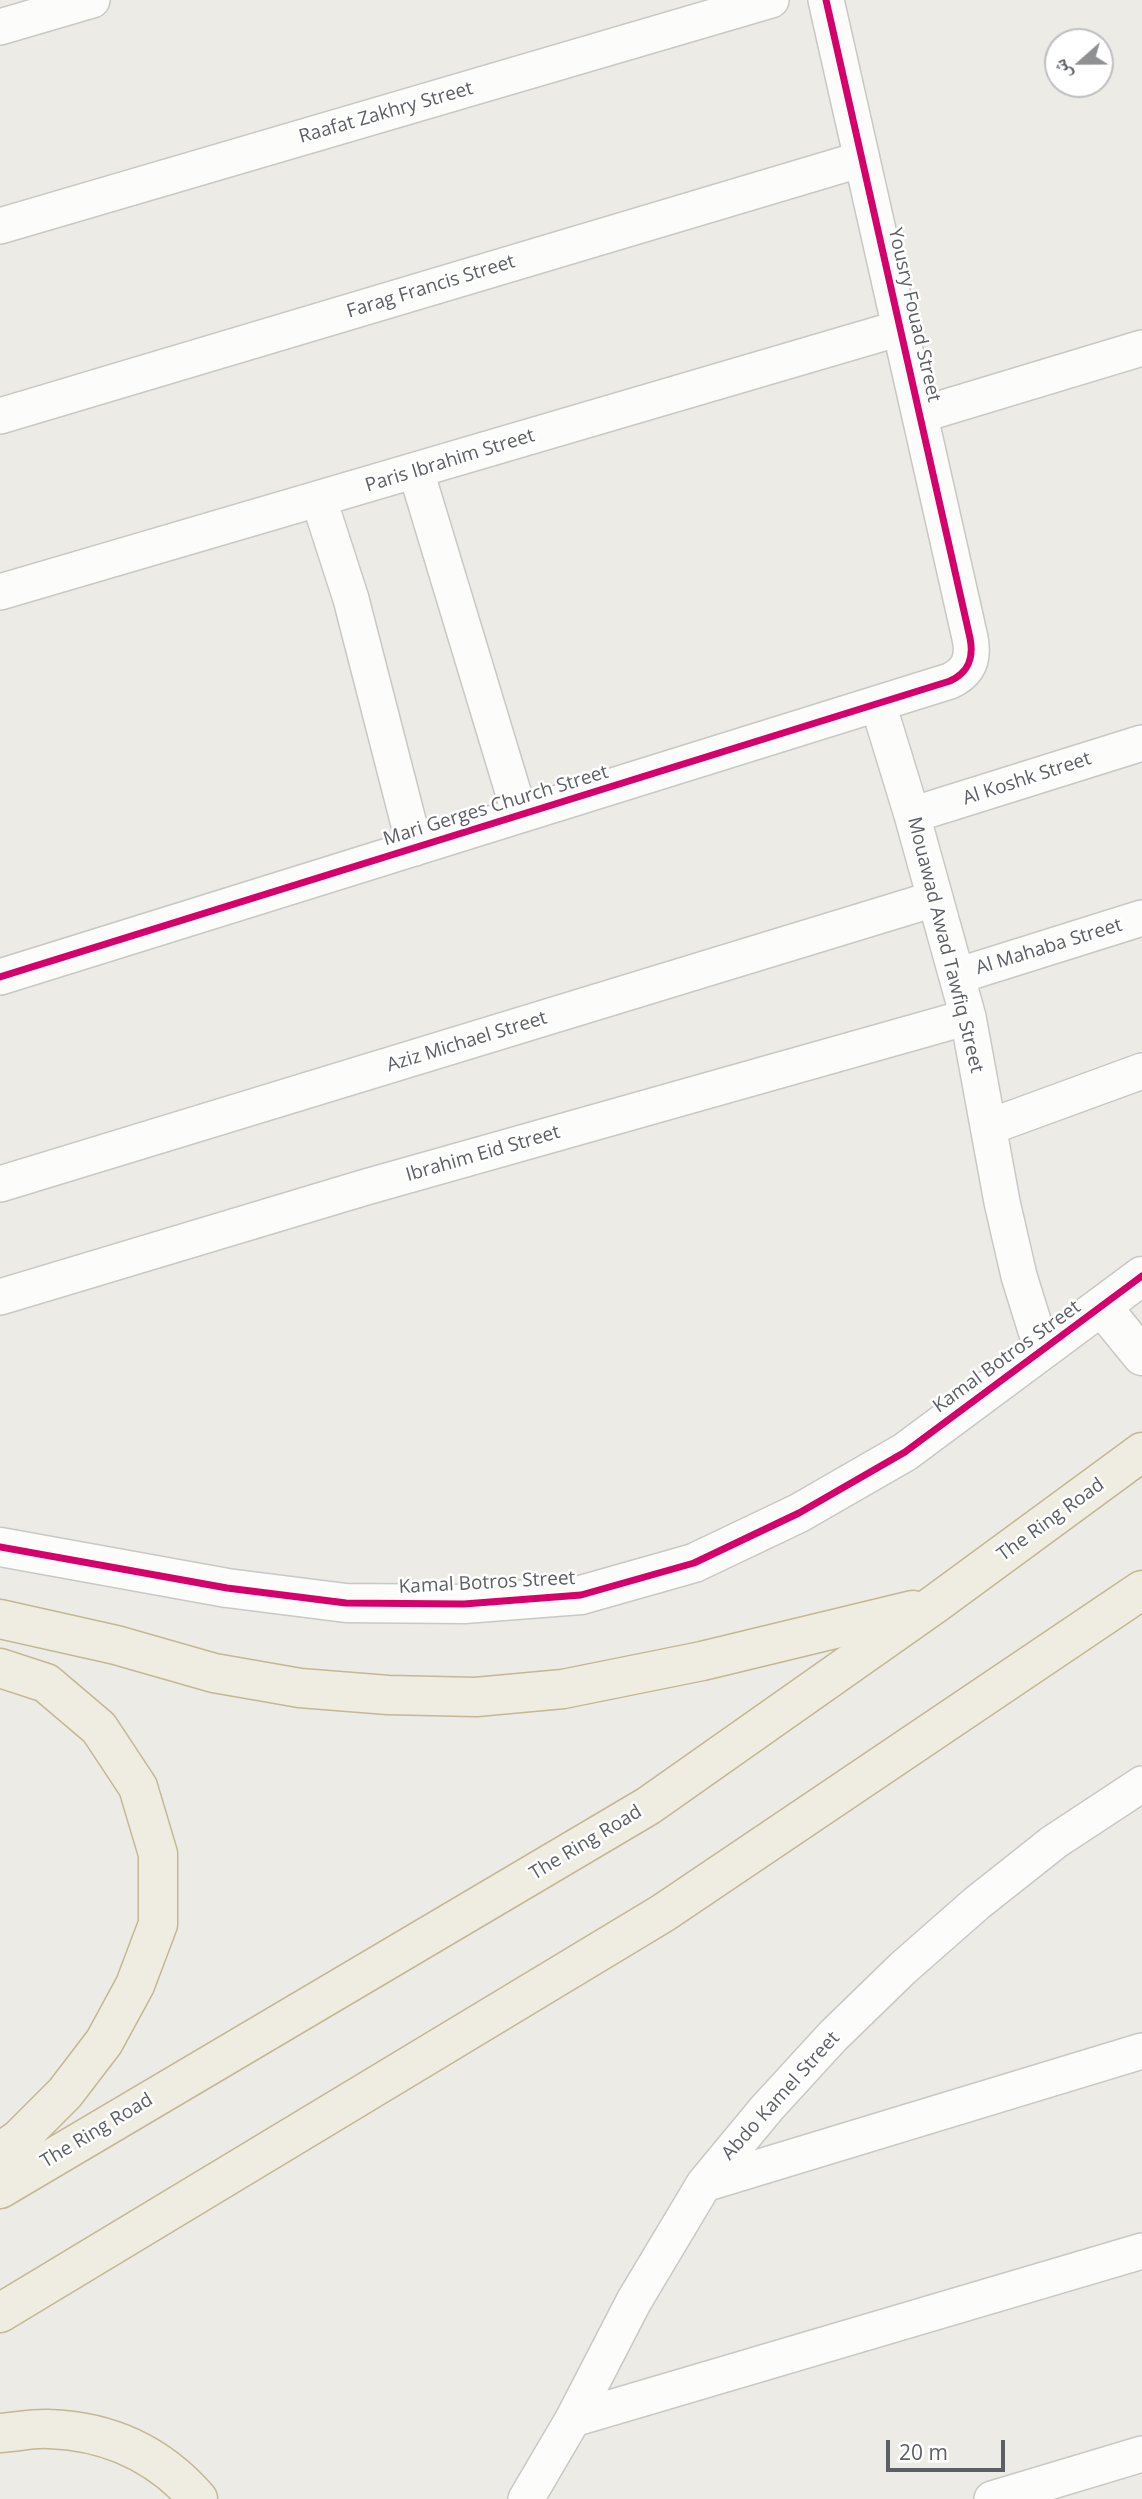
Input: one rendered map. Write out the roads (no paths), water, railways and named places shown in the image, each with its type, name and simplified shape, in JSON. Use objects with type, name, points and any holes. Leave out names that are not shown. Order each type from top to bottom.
[{"type":"highway","name":"The Ring Road","points":[[0,2189],[648,1806],[935,1604],[1142,1452]]},
{"type":"highway","points":[[0,2313],[663,1913],[1142,1590]]},
{"type":"highway","points":[[0,1619],[116,1645],[214,1673],[300,1688],[388,1695],[476,1697],[589,1684],[702,1661],[935,1604]]},
{"type":"highway","points":[[0,1668],[46,1683],[99,1728],[138,1787],[158,1854],[158,1924],[135,1985],[104,2042],[65,2093],[19,2139],[0,2152]]},
{"type":"highway","points":[[0,2433],[48,2429],[103,2435],[152,2457],[198,2499]]},
{"type":"street","points":[[0,27],[92,0]]},
{"type":"street","name":"Raafat Zakhry Street","points":[[0,226],[771,0]]},
{"type":"street","name":"Yousry Fouad Street","points":[[826,0],[970,638]]},
{"type":"street","name":"Farag Francis Street","points":[[0,416],[862,159]]},
{"type":"street","name":"Paris Ibrahim Street","points":[[0,592],[900,328]]},
{"type":"street","points":[[920,415],[1142,348]]},
{"type":"street","points":[[416,471],[520,815]]},
{"type":"street","points":[[319,500],[351,599],[415,848]]},
{"type":"street","name":"Mari Gerges Church Street","points":[[0,977],[959,677],[967,669],[971,659],[970,638]]},
{"type":"street","name":"Mouawad Awad Tawfiq Street","points":[[878,704],[968,1017],[1005,1214],[1019,1276],[1042,1350]]},
{"type":"street","name":"Al Koshk Street","points":[[912,815],[1142,743]]},
{"type":"street","name":"Aziz Michael Street","points":[[0,1184],[934,899]]},
{"type":"street","name":"Al Mahaba Street","points":[[957,976],[1142,918]]},
{"type":"street","name":"Ibrahim Eid Street","points":[[0,1297],[366,1187],[968,1017]]},
{"type":"street","points":[[989,1127],[1142,1071]]},
{"type":"street","name":"Kamal Botros Street","points":[[0,1547],[228,1588],[346,1603],[464,1604],[581,1595],[694,1563],[799,1513],[905,1452],[1142,1276]]},
{"type":"street","points":[[1102,1307],[1142,1356]]},
{"type":"street","name":"Abdo Kamel Street","points":[[526,2499],[573,2419],[634,2301],[704,2184],[767,2108],[833,2036],[903,1968],[977,1903],[1054,1842],[1142,1784]]},
{"type":"street","points":[[704,2184],[1142,2051]]},
{"type":"street","points":[[573,2419],[1142,2251]]},
{"type":"street","points":[[553,2454],[559,2499]]},
{"type":"street","points":[[992,2499],[1142,2454]]}]
